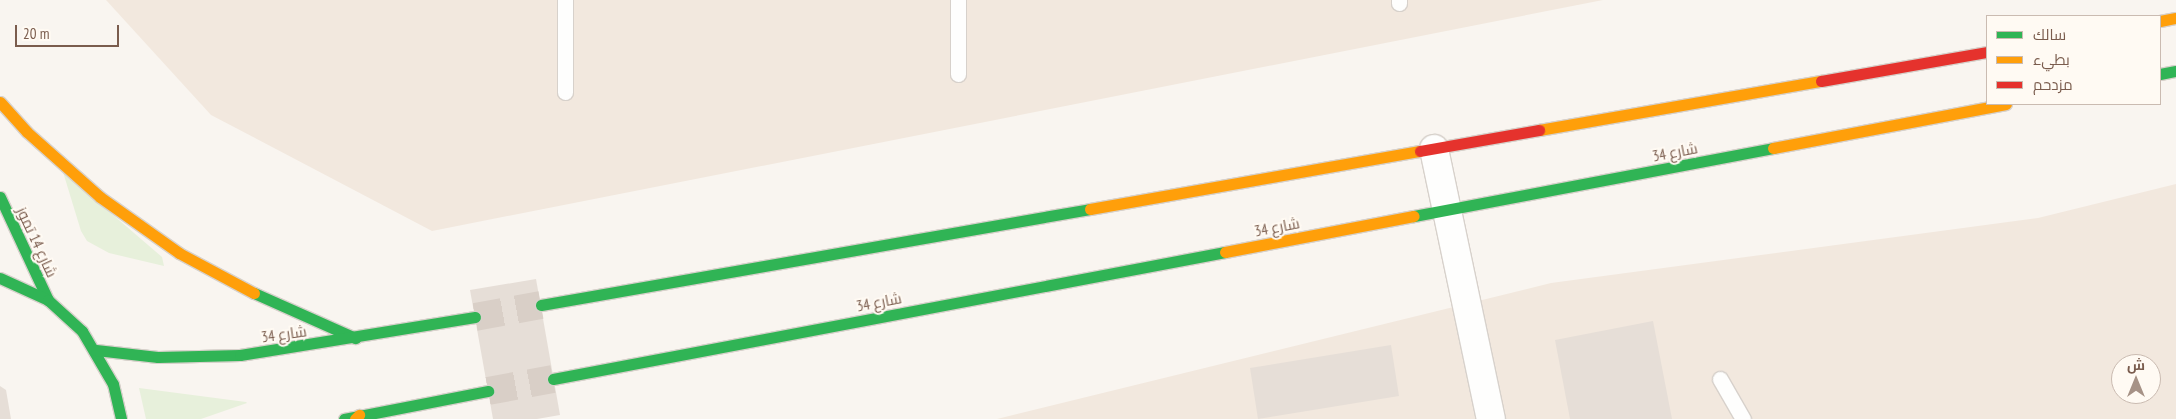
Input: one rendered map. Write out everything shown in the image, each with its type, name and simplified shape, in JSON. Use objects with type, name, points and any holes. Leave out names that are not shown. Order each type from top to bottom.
[{"type":"main road","points":[[2161,21],[2176,18]]},
{"type":"main road","points":[[541,305],[1986,52]]},
{"type":"main road","points":[[2161,74],[2176,71]]},
{"type":"main road","points":[[0,102],[27,132],[100,197],[179,253],[265,300],[355,338]]},
{"type":"main road","name":"شارع 34","points":[[554,378],[2001,105]]},
{"type":"main road","name":"شارع 14 تموز","points":[[0,197],[48,300]]},
{"type":"main road","points":[[0,278],[15,282],[48,300],[66,314],[96,350],[113,384],[121,419]]},
{"type":"main road","name":"شارع 34","points":[[96,350],[158,357],[240,356],[474,317]]},
{"type":"main road","points":[[344,419],[488,391]]},
{"type":"street","points":[[1434,149],[1491,419]]},
{"type":"lane","points":[[564,0],[565,92]]},
{"type":"lane","points":[[958,0],[958,74]]},
{"type":"lane","points":[[1720,379],[1743,419]]},
{"type":"shaded area","points":[[106,0],[1603,0],[432,231],[211,115]]},
{"type":"shaded area","points":[[2176,184],[2176,419],[997,419],[1551,283],[2038,218]]},
{"type":"green space","points":[[63,172],[162,257],[164,266],[109,253],[87,241],[81,231]]},
{"type":"green space","points":[[139,388],[247,403],[201,419],[146,419]]},
{"type":"building","points":[[536,279],[560,415],[537,419],[493,419],[470,290]]},
{"type":"building","points":[[1653,321],[1672,419],[1570,419],[1555,340]]},
{"type":"building","points":[[1391,345],[1399,396],[1258,419],[1250,368]]},
{"type":"building","points":[[0,386],[6,390],[11,419],[0,419]]},
{"type":"tunnel","points":[[475,317],[541,305]]},
{"type":"tunnel","points":[[488,391],[553,379]]},
{"type":"traffic: fast","points":[[2161,74],[2176,71]]},
{"type":"traffic: fast","points":[[1414,216],[1773,148]]},
{"type":"traffic: fast","points":[[0,197],[48,300]]},
{"type":"traffic: fast","points":[[541,305],[1090,209]]},
{"type":"traffic: fast","points":[[553,379],[1225,252]]},
{"type":"traffic: fast","points":[[0,278],[48,300],[82,331],[113,384],[121,419]]},
{"type":"traffic: fast","points":[[254,293],[355,338]]},
{"type":"traffic: fast","points":[[96,350],[158,357],[240,355],[475,317]]},
{"type":"traffic: fast","points":[[344,419],[488,391]]},
{"type":"traffic: slow","points":[[2161,21],[2176,18]]},
{"type":"traffic: slow","points":[[1539,130],[1821,81]]},
{"type":"traffic: slow","points":[[0,102],[27,132],[100,197],[179,253],[254,293]]},
{"type":"traffic: slow","points":[[1773,148],[2001,105]]},
{"type":"traffic: slow","points":[[1090,209],[1420,151]]},
{"type":"traffic: slow","points":[[1225,252],[1414,216]]},
{"type":"traffic: slow","points":[[355,419],[359,415]]},
{"type":"traffic: jam","points":[[1821,81],[1986,52]]},
{"type":"traffic: jam","points":[[1420,151],[1539,130]]}]
